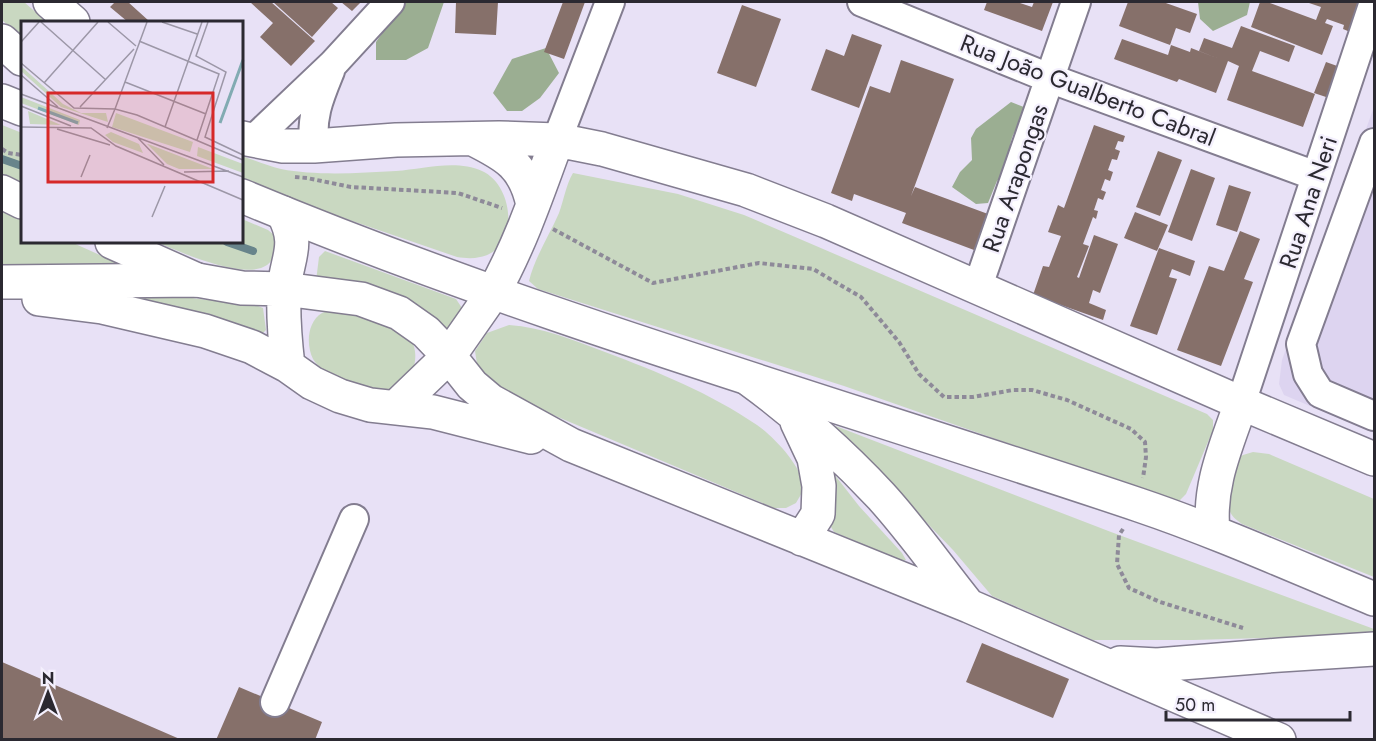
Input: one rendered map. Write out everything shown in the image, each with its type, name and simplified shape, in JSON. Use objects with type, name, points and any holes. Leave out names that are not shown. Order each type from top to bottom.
[{"type":"main road","points":[[50,2],[72,21]]},
{"type":"main road","points":[[2,41],[21,57]]},
{"type":"main road","points":[[2,101],[21,109]]},
{"type":"main road","points":[[471,138],[493,149],[519,168],[530,189],[531,211]]},
{"type":"main road","points":[[247,139],[283,146],[471,138],[558,140],[602,149],[746,190],[826,221],[1374,459]]},
{"type":"main road","points":[[395,408],[449,356],[493,292],[505,272],[558,140]]},
{"type":"main road","points":[[2,192],[21,202]]},
{"type":"main road","points":[[243,196],[493,292],[750,380],[1214,532],[1374,599]]},
{"type":"main road","points":[[283,213],[291,228],[293,242],[284,289],[288,366]]},
{"type":"main road","points":[[114,243],[197,280]]},
{"type":"main road","points":[[2,284],[197,280],[242,288],[284,289],[361,299],[399,313],[426,332],[472,385],[491,401],[571,445],[969,606],[1279,740]]},
{"type":"main road","points":[[2,284],[31,299],[102,307],[205,331],[244,344],[288,366],[312,383],[340,396],[370,405],[433,412],[512,433],[571,445]]},
{"type":"main road","points":[[750,380],[788,408],[829,443],[882,498],[969,606]]},
{"type":"main road","points":[[1214,532],[1211,510],[1214,484],[1241,403]]},
{"type":"main road","points":[[788,408],[803,432],[814,458],[819,486],[818,514],[802,539]]},
{"type":"main road","points":[[1101,662],[1157,665],[1374,649]]},
{"type":"street","points":[[247,139],[333,64],[390,2]]},
{"type":"street","points":[[558,140],[610,2]]},
{"type":"street","name":"Rua João Gualberto Cabral","points":[[862,2],[1050,78],[1316,176]]},
{"type":"street","name":"Rua Arapongas","points":[[978,286],[1076,2]]},
{"type":"street","name":"Rua Ana Neri","points":[[1241,403],[1374,2]]},
{"type":"street","points":[[314,146],[316,105],[333,64]]},
{"type":"street","points":[[1374,143],[1301,344],[1308,374],[1320,393],[1374,416]]},
{"type":"street","points":[[275,702],[354,519]]},
{"type":"path","points":[[2,149],[8,153],[21,155]]},
{"type":"path","points":[[307,178],[351,188],[458,193],[531,211],[653,283],[759,264],[813,269],[861,297],[899,342],[919,374],[944,397],[973,397],[1013,390],[1032,390],[1066,400],[1131,429],[1145,442],[1146,446],[1139,506],[1119,535],[1117,546],[1117,564],[1129,588],[1160,602],[1245,629]]},
{"type":"shaded area","points":[[1374,107],[1374,433],[1284,395],[1279,384],[1282,360]]},
{"type":"green space","points":[[2,2],[24,2],[46,21],[21,21],[21,37],[2,20]]},
{"type":"green space","points":[[396,2],[444,2],[428,48],[406,60],[376,60],[376,42],[399,9]]},
{"type":"green space","points":[[1198,2],[1250,2],[1247,15],[1213,31],[1200,19]]},
{"type":"green space","points":[[546,48],[559,73],[540,98],[522,111],[507,111],[493,93],[512,59]]},
{"type":"green space","points":[[1011,102],[1029,109],[1026,119],[1016,130],[1012,139],[1010,169],[997,181],[988,203],[976,204],[952,187],[960,172],[972,160],[971,138],[976,129]]},
{"type":"green space","points":[[2,125],[21,133],[21,185],[2,177]]},
{"type":"green space","points":[[243,156],[281,169],[309,173],[382,172],[450,165],[472,167],[482,171],[493,178],[501,189],[506,203],[507,230],[502,243],[493,252],[477,258],[457,257],[243,183]]},
{"type":"green space","points":[[573,173],[678,194],[744,215],[1207,414],[1213,420],[1213,430],[1186,494],[1179,501],[1171,500],[844,386],[538,289],[529,281],[538,255],[559,213]]},
{"type":"green space","points":[[2,211],[21,220],[21,243],[73,243],[122,265],[116,269],[2,264]]},
{"type":"green space","points":[[243,219],[274,235],[274,255],[265,266],[250,270],[230,268],[187,255],[158,243],[243,243]]},
{"type":"green space","points":[[325,251],[456,299],[464,311],[451,330],[444,330],[316,281],[319,257]]},
{"type":"green space","points":[[106,292],[184,297],[258,306],[263,308],[266,330],[258,333]]},
{"type":"green space","points":[[336,310],[383,320],[412,341],[415,353],[414,367],[405,383],[388,389],[371,389],[333,376],[318,365],[309,347],[309,334],[317,317],[327,311]]},
{"type":"green space","points":[[509,325],[533,328],[581,343],[664,375],[739,413],[771,436],[786,452],[798,470],[803,486],[802,493],[796,503],[786,508],[774,508],[546,412],[491,382],[477,364],[475,351],[487,333]]},
{"type":"green space","points":[[833,425],[1111,532],[1374,629],[1374,635],[1093,640],[992,596],[953,550],[897,492],[830,431]]},
{"type":"green space","points":[[1253,452],[1269,454],[1374,499],[1374,577],[1242,524],[1235,518],[1228,506],[1235,461]]},
{"type":"green space","points":[[831,474],[834,474],[906,560],[902,561],[834,532],[831,527],[833,510]]},
{"type":"building","points":[[115,2],[128,2],[149,21],[127,21],[110,7]]},
{"type":"building","points":[[250,2],[271,2],[315,41],[291,66],[260,37],[273,23]]},
{"type":"building","points":[[273,2],[331,2],[338,8],[312,37]]},
{"type":"building","points":[[341,2],[361,2],[352,11]]},
{"type":"building","points":[[456,2],[498,2],[496,35],[455,33]]},
{"type":"building","points":[[563,2],[585,2],[564,59],[544,52]]},
{"type":"building","points":[[987,2],[1017,2],[1032,7],[1034,2],[1053,2],[1042,31],[984,10]]},
{"type":"building","points":[[1128,2],[1163,2],[1197,14],[1190,33],[1176,28],[1170,45],[1119,26]]},
{"type":"building","points":[[1260,2],[1267,2],[1316,20],[1321,7],[1306,2],[1367,2],[1355,34],[1343,29],[1344,25],[1327,19],[1325,23],[1333,26],[1322,55],[1251,27]]},
{"type":"building","points":[[742,5],[781,19],[756,87],[717,73]]},
{"type":"building","points":[[1241,26],[1295,46],[1289,62],[1260,51],[1252,71],[1315,94],[1303,127],[1227,100],[1239,66],[1228,61],[1216,93],[1179,79],[1177,82],[1114,59],[1122,39],[1168,55],[1171,45],[1190,52],[1191,48],[1222,60],[1199,51],[1204,38],[1232,48]]},
{"type":"building","points":[[852,34],[882,45],[859,108],[811,90],[826,49],[844,56]]},
{"type":"building","points":[[901,60],[954,79],[911,196],[915,187],[988,214],[974,250],[902,223],[906,213],[854,194],[852,201],[831,193],[870,86],[890,93]]},
{"type":"building","points":[[1326,62],[1340,67],[1329,98],[1314,93]]},
{"type":"building","points":[[1094,125],[1125,136],[1123,142],[1118,141],[1115,149],[1120,151],[1117,160],[1112,159],[1108,170],[1113,172],[1110,181],[1105,179],[1101,190],[1106,192],[1103,200],[1098,198],[1094,210],[1098,211],[1096,219],[1093,217],[1083,244],[1089,246],[1077,277],[1079,278],[1094,235],[1118,244],[1100,293],[1093,290],[1089,303],[1106,310],[1103,320],[1033,295],[1043,266],[1049,267],[1061,236],[1048,232],[1058,205],[1064,208]]},
{"type":"building","points":[[1158,151],[1182,160],[1160,216],[1136,207]]},
{"type":"building","points":[[1191,169],[1215,178],[1192,241],[1168,232]]},
{"type":"building","points":[[1229,185],[1251,192],[1237,232],[1216,225]]},
{"type":"building","points":[[1135,212],[1168,225],[1157,251],[1124,238]]},
{"type":"building","points":[[1240,231],[1260,239],[1244,279],[1253,282],[1221,366],[1177,350],[1209,266],[1224,271]]},
{"type":"building","points":[[1159,248],[1195,261],[1190,276],[1172,269],[1169,277],[1177,279],[1157,335],[1130,326]]},
{"type":"building","points":[[982,643],[1069,679],[1053,718],[966,682]]},
{"type":"building","points":[[2,662],[182,740],[2,740]]},
{"type":"building","points":[[239,687],[322,722],[315,740],[216,740]]},
{"type":"waterway","points":[[2,159],[21,166]]},
{"type":"waterway","points":[[230,243],[253,251]]}]
